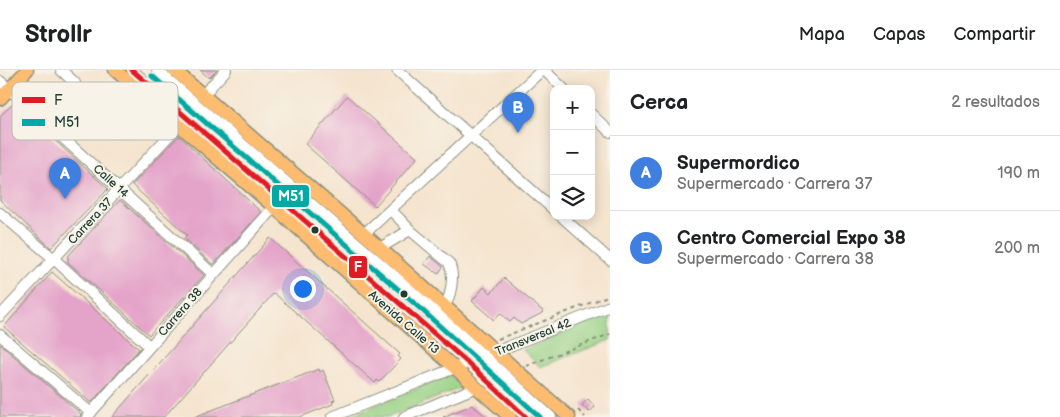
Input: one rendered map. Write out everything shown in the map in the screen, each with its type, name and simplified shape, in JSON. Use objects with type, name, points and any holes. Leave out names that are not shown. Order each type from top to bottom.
[{"type":"main road","points":[[13,82],[28,70]]},
{"type":"main road","name":"Avenida Calle 13","points":[[116,70],[130,82]]},
{"type":"main road","points":[[174,70],[380,248],[445,306],[490,351],[516,369],[569,417]]},
{"type":"main road","name":"Avenida Calle 13","points":[[179,125],[510,417]]},
{"type":"street","points":[[61,70],[74,82]]},
{"type":"street","points":[[132,70],[146,82]]},
{"type":"street","points":[[157,70],[171,82]]},
{"type":"street","points":[[203,95],[226,70]]},
{"type":"street","points":[[397,70],[550,206]]},
{"type":"street","points":[[364,234],[543,70],[560,85]]},
{"type":"street","points":[[178,88],[420,298],[490,351],[551,417]]},
{"type":"street","points":[[178,110],[468,363],[526,417]]},
{"type":"street","points":[[595,118],[610,132]]},
{"type":"street","name":"Calle 14","points":[[62,140],[213,274]]},
{"type":"street","name":"Carrera 37","points":[[0,316],[165,140]]},
{"type":"street","name":"Carrera 38","points":[[89,415],[274,207]]},
{"type":"street","points":[[391,210],[410,230],[451,266],[450,296],[445,306]]},
{"type":"street","points":[[0,213],[54,259],[149,346]]},
{"type":"street","points":[[565,220],[610,260]]},
{"type":"street","points":[[380,248],[410,230]]},
{"type":"street","name":"Transversal 42","points":[[332,417],[468,363],[490,351],[610,306]]},
{"type":"street","points":[[0,335],[89,415]]},
{"type":"street","points":[[404,417],[477,387]]},
{"type":"path","points":[[490,351],[610,295]]},
{"type":"path","points":[[516,369],[610,334]]},
{"type":"green space","points":[[610,313],[610,340],[540,367],[523,350]]},
{"type":"green space","points":[[450,375],[463,387],[388,417],[347,417]]},
{"type":"building","points":[[200,70],[217,70],[209,78]]},
{"type":"building","points":[[347,96],[417,158],[375,206],[305,144]]},
{"type":"building","points":[[12,105],[12,140],[54,140],[108,189],[51,248],[0,200],[0,116]]},
{"type":"building","points":[[178,137],[261,212],[213,265],[184,238],[187,235],[132,185],[175,140],[178,140]]},
{"type":"building","points":[[120,200],[204,275],[149,335],[68,262],[68,256]]},
{"type":"building","points":[[313,214],[355,251],[353,254],[311,217]]},
{"type":"building","points":[[270,238],[400,354],[398,356],[401,359],[379,382],[377,380],[375,383],[274,293],[164,417],[112,417]]},
{"type":"building","points":[[430,256],[443,267],[438,274],[424,264]]},
{"type":"building","points":[[52,272],[139,349],[91,403],[4,327]]},
{"type":"building","points":[[383,275],[425,312],[423,315],[381,278]]},
{"type":"building","points":[[504,278],[544,312],[521,324],[514,318],[510,322],[500,313],[494,320],[472,301],[484,287],[491,293]]},
{"type":"building","points":[[0,344],[81,414],[80,417],[0,417]]},
{"type":"building","points":[[319,369],[320,372],[323,370],[335,400],[332,401],[333,404],[300,417],[194,417]]},
{"type":"building","points":[[588,399],[595,407],[589,412],[582,405]]},
{"type":"building","points":[[472,405],[487,417],[443,417]]},
{"type":"transit line","name":"F","points":[[132,70],[146,82]]},
{"type":"transit line","name":"M51","points":[[152,76],[159,82]]},
{"type":"transit line","name":"M51","points":[[178,99],[422,310],[540,417]]},
{"type":"transit line","name":"F","points":[[178,110],[468,363],[526,417]]},
{"type":"place","name":"Centro Comercial Expo 38","points":[[518,133]]},
{"type":"place","name":"Supermordico","points":[[65,199]]}]
